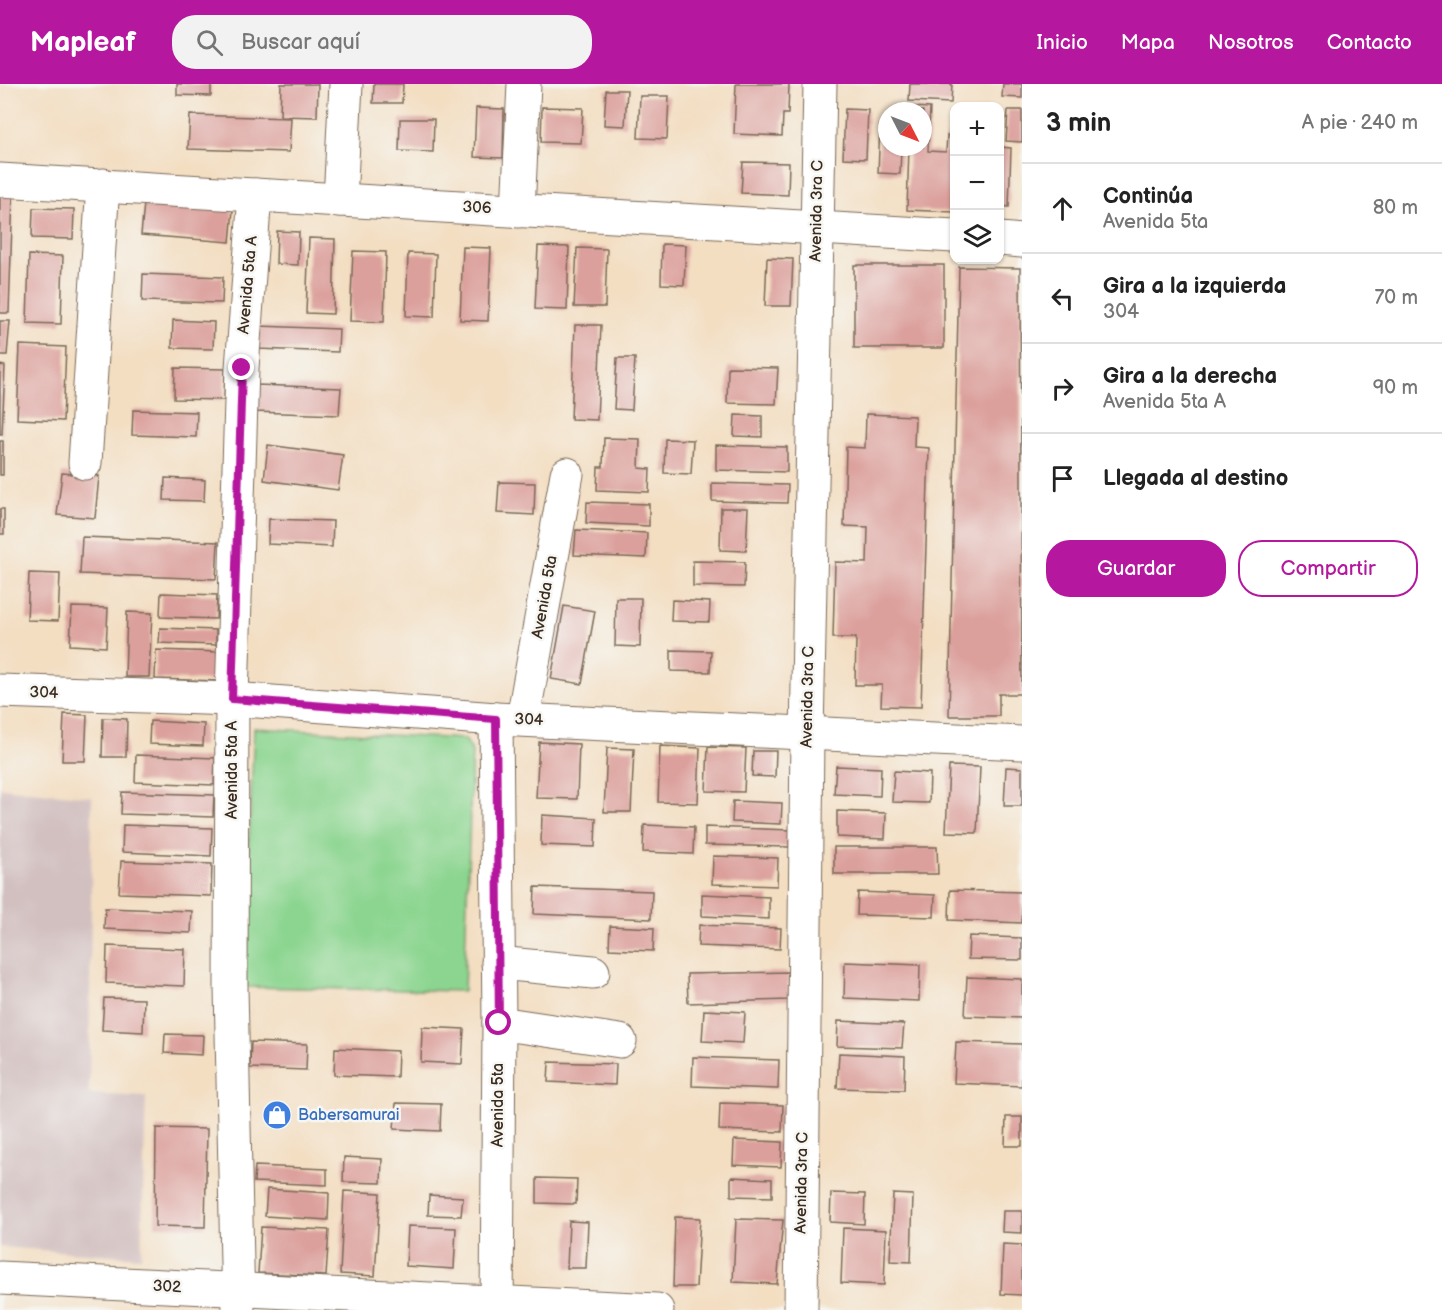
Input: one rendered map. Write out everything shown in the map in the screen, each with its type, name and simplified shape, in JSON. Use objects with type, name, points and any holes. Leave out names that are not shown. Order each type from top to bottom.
[{"type":"street","points":[[340,200],[346,84]]},
{"type":"street","points":[[518,211],[524,84]]},
{"type":"street","name":"Avenida 3ra C","points":[[801,1310],[807,735],[820,84]]},
{"type":"street","name":"306","points":[[0,180],[950,237]]},
{"type":"street","points":[[85,464],[103,185]]},
{"type":"street","name":"Avenida 5ta A","points":[[238,1300],[231,987],[232,699],[242,368],[255,195]]},
{"type":"street","points":[[1004,239],[1022,241]]},
{"type":"street","name":"Avenida 5ta","points":[[497,1306],[498,963],[509,719],[567,474]]},
{"type":"street","name":"304","points":[[0,691],[232,699],[509,719],[807,735],[1022,743]]},
{"type":"street","points":[[498,963],[592,972]]},
{"type":"street","points":[[499,1023],[620,1041]]},
{"type":"street","name":"302","points":[[0,1278],[238,1300],[657,1310]]},
{"type":"shaded area","points":[[0,788],[92,797],[89,1094],[146,1097],[141,1257],[0,1247]]},
{"type":"green space","points":[[254,728],[465,739],[472,751],[464,991],[243,987]]},
{"type":"building","points":[[177,84],[211,84],[211,96],[177,95]]},
{"type":"building","points":[[281,84],[318,84],[317,117],[280,116]]},
{"type":"building","points":[[374,84],[403,84],[402,103],[373,103]]},
{"type":"building","points":[[736,84],[789,84],[788,114],[783,114],[782,136],[734,134]]},
{"type":"building","points":[[910,84],[952,84],[950,103],[909,101]]},
{"type":"building","points":[[1003,84],[1022,84],[1022,98],[1002,97]]},
{"type":"building","points":[[606,90],[627,90],[625,126],[604,125]]},
{"type":"building","points":[[640,96],[669,96],[667,139],[638,138]]},
{"type":"building","points":[[542,107],[583,108],[581,143],[541,142]]},
{"type":"building","points":[[476,108],[504,109],[503,158],[474,157]]},
{"type":"building","points":[[845,109],[868,110],[866,159],[843,158]]},
{"type":"building","points":[[1008,110],[1022,110],[1022,142],[1006,141]]},
{"type":"building","points":[[190,115],[291,118],[289,152],[188,149]]},
{"type":"building","points":[[400,119],[434,119],[433,152],[399,151]]},
{"type":"building","points":[[947,135],[950,135],[950,212],[907,210],[909,156],[932,156],[932,151],[946,152]]},
{"type":"building","points":[[1004,147],[1011,148],[1009,207],[1004,206]]},
{"type":"building","points":[[879,156],[901,156],[900,174],[878,173]]},
{"type":"building","points":[[743,162],[789,163],[788,195],[741,193]]},
{"type":"building","points":[[0,192],[13,193],[9,313],[0,313]]},
{"type":"building","points":[[144,203],[233,210],[230,242],[141,235]]},
{"type":"building","points":[[33,208],[74,209],[73,239],[32,238]]},
{"type":"building","points":[[277,231],[299,232],[298,265],[276,264]]},
{"type":"building","points":[[309,238],[335,239],[333,314],[306,313]]},
{"type":"building","points":[[662,244],[686,245],[684,285],[661,284]]},
{"type":"building","points":[[538,246],[569,247],[567,310],[535,309]]},
{"type":"building","points":[[463,247],[491,248],[488,321],[460,320]]},
{"type":"building","points":[[577,248],[607,249],[605,307],[574,307]]},
{"type":"building","points":[[353,251],[386,252],[384,322],[350,321]]},
{"type":"building","points":[[408,253],[436,254],[434,317],[406,316]]},
{"type":"building","points":[[29,255],[63,256],[61,324],[27,323]]},
{"type":"building","points":[[767,258],[793,259],[791,306],[765,306]]},
{"type":"building","points":[[854,265],[944,265],[944,348],[854,348]]},
{"type":"building","points":[[959,267],[1020,268],[1022,694],[999,694],[999,716],[949,716]]},
{"type":"building","points":[[143,274],[223,277],[222,303],[142,301]]},
{"type":"building","points":[[173,320],[214,322],[213,349],[172,348]]},
{"type":"building","points":[[0,321],[10,321],[7,355],[0,355]]},
{"type":"building","points":[[575,325],[601,325],[597,420],[571,419]]},
{"type":"building","points":[[259,326],[339,329],[338,352],[258,349]]},
{"type":"building","points":[[20,345],[66,347],[63,421],[17,419]]},
{"type":"building","points":[[617,358],[635,358],[632,410],[614,409]]},
{"type":"building","points":[[0,365],[5,366],[2,434],[0,434]]},
{"type":"building","points":[[728,367],[778,368],[776,404],[727,403]]},
{"type":"building","points":[[175,368],[225,369],[224,400],[174,399]]},
{"type":"building","points":[[256,385],[341,388],[339,415],[255,412]]},
{"type":"building","points":[[133,410],[197,412],[196,437],[132,435]]},
{"type":"building","points":[[866,414],[915,416],[914,447],[929,448],[921,707],[881,706],[882,685],[855,685],[856,638],[833,638],[835,562],[867,563],[868,527],[844,526],[846,447],[865,448]]},
{"type":"building","points":[[735,415],[762,416],[762,437],[734,436]]},
{"type":"building","points":[[604,438],[640,439],[639,468],[650,469],[649,492],[597,490],[598,467],[603,467]]},
{"type":"building","points":[[665,439],[693,440],[691,474],[664,473]]},
{"type":"building","points":[[0,441],[3,441],[3,475],[0,475]]},
{"type":"building","points":[[268,445],[343,455],[338,490],[264,480]]},
{"type":"building","points":[[716,445],[787,447],[787,472],[716,470]]},
{"type":"building","points":[[62,473],[99,476],[95,518],[57,515]]},
{"type":"building","points":[[165,478],[205,480],[204,501],[164,500]]},
{"type":"building","points":[[499,482],[535,483],[534,515],[497,513]]},
{"type":"building","points":[[712,483],[788,485],[787,503],[712,501]]},
{"type":"building","points":[[587,502],[649,504],[649,526],[586,523]]},
{"type":"building","points":[[721,508],[748,508],[746,551],[720,550]]},
{"type":"building","points":[[0,509],[4,509],[4,534],[0,534]]},
{"type":"building","points":[[269,519],[333,521],[332,547],[268,544]]},
{"type":"building","points":[[576,530],[647,533],[646,558],[574,555]]},
{"type":"building","points":[[82,537],[218,542],[216,579],[80,574]]},
{"type":"building","points":[[693,561],[745,562],[744,587],[693,586]]},
{"type":"building","points":[[29,573],[60,574],[58,621],[27,620]]},
{"type":"building","points":[[161,593],[217,595],[216,619],[160,617]]},
{"type":"building","points":[[616,598],[641,598],[640,647],[615,646]]},
{"type":"building","points":[[672,600],[710,602],[709,622],[671,621]]},
{"type":"building","points":[[564,606],[595,611],[582,684],[551,679]]},
{"type":"building","points":[[72,607],[108,608],[106,647],[70,645]]},
{"type":"building","points":[[127,612],[152,613],[149,677],[125,677]]},
{"type":"building","points":[[160,628],[216,630],[216,645],[159,643]]},
{"type":"building","points":[[156,650],[220,652],[219,681],[155,679]]},
{"type":"building","points":[[671,650],[711,651],[710,672],[671,671]]},
{"type":"building","points":[[64,714],[87,715],[85,761],[62,761]]},
{"type":"building","points":[[103,718],[127,719],[126,757],[102,757]]},
{"type":"building","points":[[150,721],[204,724],[203,746],[149,744]]},
{"type":"building","points":[[539,742],[579,744],[577,799],[536,798]]},
{"type":"building","points":[[660,746],[700,748],[698,803],[658,802]]},
{"type":"building","points":[[708,747],[746,748],[744,792],[706,791]]},
{"type":"building","points":[[607,748],[634,749],[631,812],[604,812]]},
{"type":"building","points":[[753,751],[776,751],[775,777],[752,776]]},
{"type":"building","points":[[136,755],[215,758],[214,785],[135,782]]},
{"type":"building","points":[[836,766],[881,768],[880,796],[834,794]]},
{"type":"building","points":[[949,766],[980,767],[977,833],[946,832]]},
{"type":"building","points":[[1006,767],[1022,768],[1022,806],[1004,806]]},
{"type":"building","points":[[894,771],[930,773],[929,803],[892,802]]},
{"type":"building","points":[[122,792],[214,795],[213,817],[121,814]]},
{"type":"building","points":[[733,801],[782,803],[781,824],[732,822]]},
{"type":"building","points":[[837,811],[886,813],[885,839],[837,837]]},
{"type":"building","points":[[542,815],[596,818],[595,847],[541,845]]},
{"type":"building","points":[[123,825],[212,828],[211,856],[122,852]]},
{"type":"building","points":[[644,825],[694,827],[693,854],[643,852]]},
{"type":"building","points":[[705,827],[790,830],[789,847],[705,845]]},
{"type":"building","points":[[834,847],[937,847],[938,874],[834,874]]},
{"type":"building","points":[[713,856],[778,858],[777,886],[712,884]]},
{"type":"building","points":[[121,861],[212,864],[211,896],[119,893]]},
{"type":"building","points":[[535,887],[652,891],[651,919],[534,914]]},
{"type":"building","points":[[950,890],[1022,892],[1022,923],[949,920]]},
{"type":"building","points":[[858,892],[935,895],[934,917],[857,915]]},
{"type":"building","points":[[702,894],[769,897],[769,919],[702,916]]},
{"type":"building","points":[[105,908],[192,911],[191,933],[104,929]]},
{"type":"building","points":[[699,925],[781,928],[780,949],[698,946]]},
{"type":"building","points":[[610,926],[654,928],[653,951],[609,949]]},
{"type":"building","points":[[969,936],[1022,938],[1022,960],[968,959]]},
{"type":"building","points":[[107,946],[185,949],[184,986],[106,983]]},
{"type":"building","points":[[845,962],[920,965],[919,1001],[844,998]]},
{"type":"building","points":[[788,972],[789,1000],[688,1003],[687,974]]},
{"type":"building","points":[[967,977],[1022,979],[1022,1018],[965,1016]]},
{"type":"building","points":[[104,998],[144,999],[143,1032],[102,1030]]},
{"type":"building","points":[[704,1010],[745,1012],[743,1043],[702,1041]]},
{"type":"building","points":[[838,1021],[904,1024],[902,1048],[837,1046]]},
{"type":"building","points":[[422,1027],[464,1029],[462,1064],[421,1062]]},
{"type":"building","points":[[165,1034],[203,1035],[202,1055],[164,1053]]},
{"type":"building","points":[[251,1042],[307,1044],[306,1070],[250,1068]]},
{"type":"building","points":[[956,1042],[1022,1044],[1022,1086],[954,1083]]},
{"type":"building","points":[[335,1048],[398,1051],[397,1077],[334,1075]]},
{"type":"building","points":[[839,1053],[905,1056],[904,1090],[837,1088]]},
{"type":"building","points":[[693,1057],[779,1060],[778,1089],[692,1086]]},
{"type":"building","points":[[549,1062],[616,1064],[615,1085],[548,1082]]},
{"type":"building","points":[[396,1103],[441,1104],[440,1131],[394,1129]]},
{"type":"building","points":[[720,1103],[783,1105],[782,1132],[719,1130]]},
{"type":"building","points":[[1006,1117],[1022,1117],[1022,1146],[1005,1146]]},
{"type":"building","points":[[156,1128],[207,1129],[205,1227],[155,1226]]},
{"type":"building","points":[[734,1140],[782,1142],[781,1167],[733,1165]]},
{"type":"building","points":[[344,1157],[382,1159],[381,1183],[343,1182]]},
{"type":"building","points":[[255,1166],[327,1169],[327,1185],[254,1182]]},
{"type":"building","points":[[731,1177],[772,1179],[772,1197],[731,1196]]},
{"type":"building","points":[[537,1178],[577,1179],[576,1204],[537,1203]]},
{"type":"building","points":[[267,1189],[329,1193],[328,1220],[265,1216]]},
{"type":"building","points":[[344,1191],[380,1193],[375,1276],[340,1274]]},
{"type":"building","points":[[831,1193],[865,1194],[864,1224],[830,1222]]},
{"type":"building","points":[[893,1194],[913,1195],[911,1262],[890,1261]]},
{"type":"building","points":[[429,1195],[463,1197],[461,1216],[428,1215]]},
{"type":"building","points":[[1003,1211],[1022,1211],[1022,1233],[1002,1232]]},
{"type":"building","points":[[675,1217],[700,1218],[696,1287],[673,1287]]},
{"type":"building","points":[[736,1219],[783,1220],[777,1284],[733,1282]]},
{"type":"building","points":[[569,1221],[588,1222],[586,1268],[567,1268]]},
{"type":"building","points":[[408,1226],[456,1228],[454,1269],[406,1266]]},
{"type":"building","points":[[261,1227],[329,1230],[326,1276],[258,1273]]},
{"type":"building","points":[[843,1228],[886,1230],[884,1285],[841,1283]]},
{"type":"building","points":[[1003,1244],[1022,1245],[1022,1295],[1001,1294]]},
{"type":"place","name":"Babersamurai","points":[[277,1115]]},
{"type":"route","points":[[242,368],[232,699],[496,719],[499,1023]]}]
